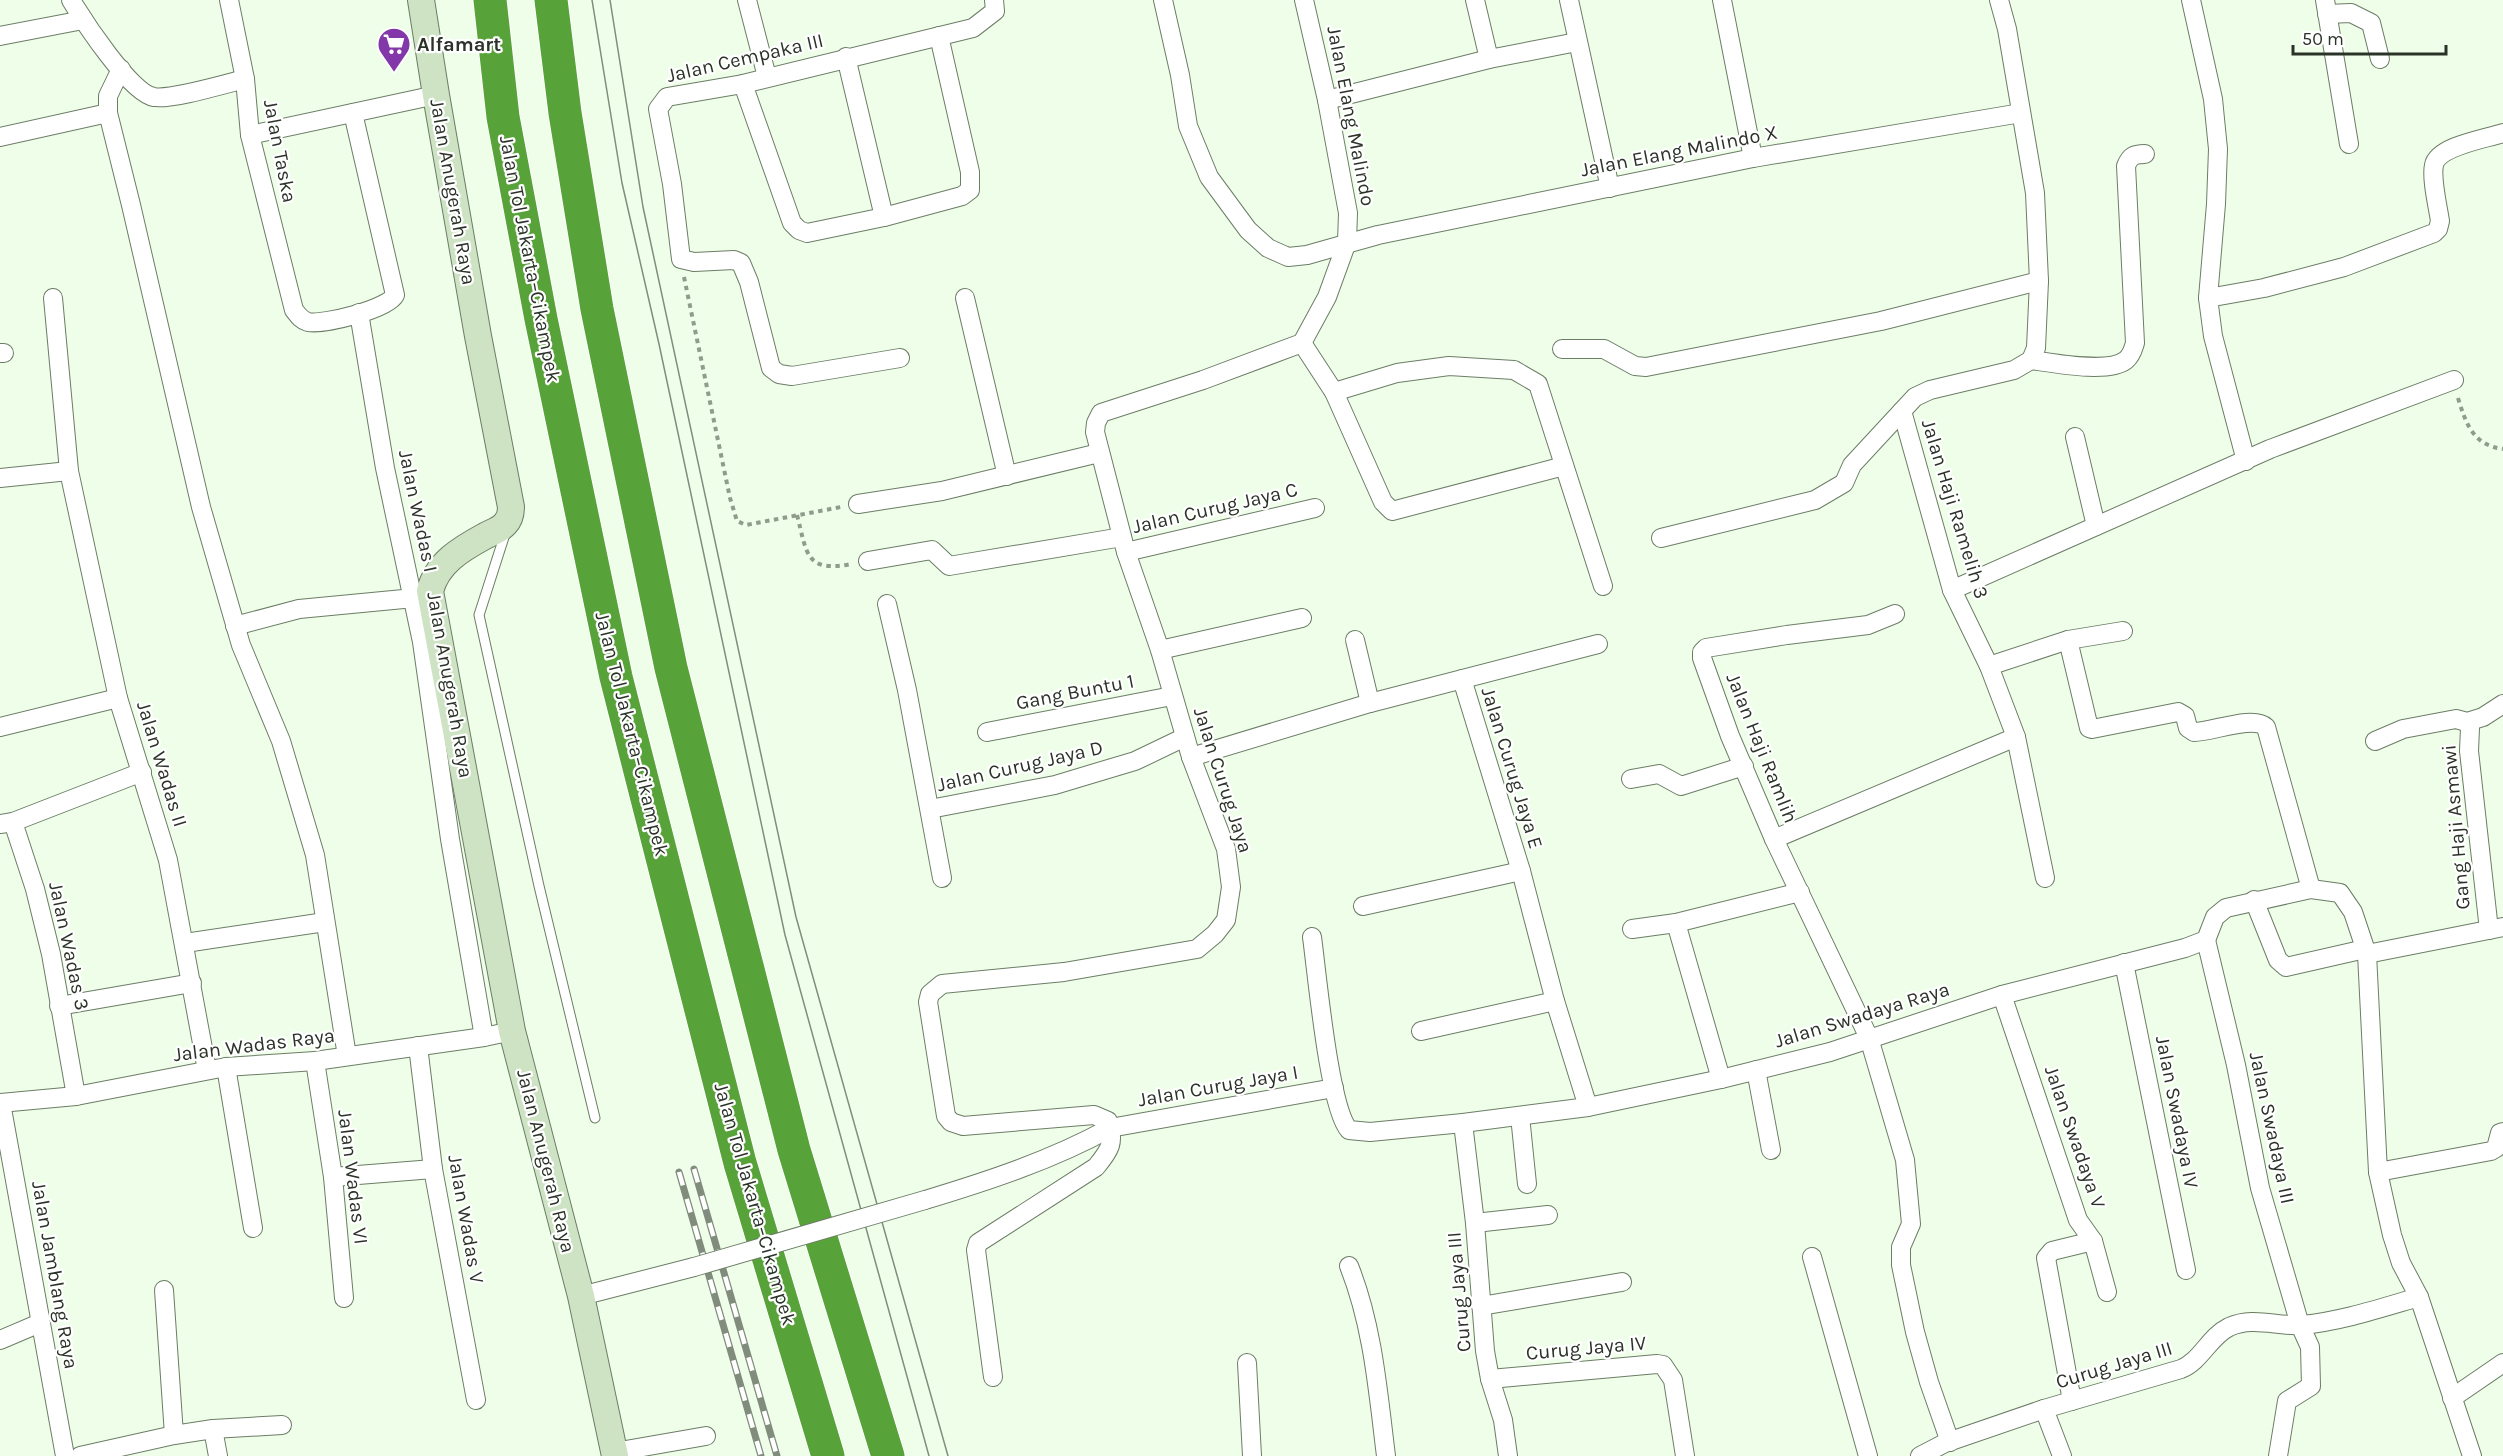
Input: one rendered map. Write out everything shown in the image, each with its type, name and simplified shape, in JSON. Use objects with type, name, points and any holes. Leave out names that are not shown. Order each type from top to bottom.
[{"type":"highway","name":"Jalan Tol Jakarta–Cikampek","points":[[490,0],[503,117],[532,274],[616,677],[740,1163],[828,1456]]},
{"type":"highway","points":[[551,0],[565,113],[597,309],[671,668],[794,1150],[888,1456]]},
{"type":"street","points":[[71,0],[120,69],[143,93],[152,97],[170,96],[244,80]]},
{"type":"street","name":"Jalan Taska","points":[[229,0],[244,80],[250,135],[294,310],[308,322],[359,314]]},
{"type":"street","name":"Jalan Anugerah Raya","points":[[421,0],[436,95],[511,507],[510,518],[504,526],[471,544],[443,564],[434,576],[430,591],[513,1031],[581,1296],[614,1454]]},
{"type":"street","points":[[747,0],[767,77]]},
{"type":"street","name":"Jalan Cempaka III","points":[[681,259],[672,184],[658,114],[660,104],[666,97],[742,84],[973,28],[986,21],[995,11],[994,0]]},
{"type":"street","name":"Jalan Elang Malindo","points":[[1304,0],[1327,100],[1348,213],[1347,242]]},
{"type":"street","points":[[1475,0],[1489,59]]},
{"type":"street","points":[[1569,0],[1610,188]]},
{"type":"street","points":[[1722,0],[1753,158]]},
{"type":"street","points":[[1999,0],[2007,30],[2035,193],[2039,281],[2036,348],[2031,360],[2070,366],[2115,365],[2126,360],[2132,353],[2135,343],[2126,166],[2135,154],[2145,154]]},
{"type":"street","points":[[2191,0],[2213,99],[2218,149],[2208,298],[2212,336],[2246,461]]},
{"type":"street","name":"Jalan Elang Malindo X","points":[[1162,1],[1180,75],[1188,126],[1209,177],[1248,230],[1268,248],[1287,256],[1307,255],[1347,242],[1753,158],[2021,113]]},
{"type":"street","points":[[2349,144],[2326,7],[2351,13],[2371,23],[2380,59]]},
{"type":"street","points":[[0,36],[83,20]]},
{"type":"street","points":[[742,84],[792,223],[799,230],[807,233],[884,217],[962,196],[970,190],[970,172],[939,36]]},
{"type":"street","points":[[1327,100],[1489,59],[1577,42]]},
{"type":"street","points":[[846,57],[884,217]]},
{"type":"street","points":[[108,105],[120,69]]},
{"type":"street","points":[[103,75],[201,507],[235,626],[281,741],[315,855],[347,1056]]},
{"type":"street","points":[[250,135],[436,95]]},
{"type":"street","points":[[0,137],[108,105]]},
{"type":"street","points":[[353,113],[396,290],[391,301],[359,314]]},
{"type":"street","points":[[2208,298],[2264,288],[2344,267],[2434,233],[2439,229],[2440,221],[2433,168],[2437,157],[2451,148],[2503,134]]},
{"type":"street","points":[[1347,242],[1327,297],[1302,343],[1334,392],[1383,502],[1392,510],[1564,466]]},
{"type":"street","points":[[681,259],[694,262],[735,260],[741,263],[749,282],[771,368],[778,374],[802,375],[900,358]]},
{"type":"street","points":[[1562,349],[1604,349],[1635,366],[1646,367],[1881,321],[2039,281]]},
{"type":"street","name":"Jalan Wadas II","points":[[53,298],[69,471],[118,698],[168,860],[207,1070]]},
{"type":"street","points":[[965,298],[1007,476]]},
{"type":"street","name":"Jalan Wadas I","points":[[359,314],[385,468],[414,598],[450,838],[484,1037]]},
{"type":"street","name":"Jalan Curug Jaya","points":[[1110,1128],[1108,1121],[1094,1115],[963,1126],[951,1122],[946,1116],[928,1002],[930,994],[942,984],[1064,972],[1197,949],[1215,934],[1226,920],[1231,887],[1226,849],[1191,757],[1160,650],[1124,544],[1099,453],[1095,432],[1096,423],[1101,413],[1203,381],[1302,343]]},
{"type":"street","name":"Jalan Haji Ramelih 3","points":[[2031,360],[2014,370],[1930,390],[1915,397],[1902,411],[1952,590],[1989,666],[2016,737],[2045,878]]},
{"type":"street","points":[[1334,392],[1397,373],[1449,366],[1514,370],[1529,376],[1539,384],[1603,586]]},
{"type":"street","points":[[1952,590],[2246,461],[2454,380]]},
{"type":"street","points":[[1661,538],[1815,500],[1844,483],[1852,465],[1902,411]]},
{"type":"street","points":[[2075,437],[2096,526]]},
{"type":"street","points":[[858,504],[942,491],[1099,453]]},
{"type":"street","points":[[0,478],[69,471]]},
{"type":"street","name":"Jalan Curug Jaya C","points":[[868,561],[932,550],[949,566],[1124,544],[1315,508]]},
{"type":"street","points":[[235,626],[299,609],[414,598]]},
{"type":"street","points":[[887,604],[930,809],[942,878]]},
{"type":"street","name":"Jalan Haji Ramlih","points":[[1895,614],[1868,625],[1787,634],[1706,648],[1702,651],[1702,657],[1730,736],[1774,839],[1869,1038],[1905,1160],[1911,1224],[1900,1247],[1901,1265],[1915,1332],[1948,1447]]},
{"type":"street","points":[[1160,650],[1302,618]]},
{"type":"street","points":[[1989,666],[2068,640],[2123,631]]},
{"type":"street","points":[[1356,640],[1370,703]]},
{"type":"street","points":[[2068,640],[2089,728],[2178,712],[2185,716],[2188,729],[2194,732],[2250,723],[2262,724],[2266,727],[2311,890]]},
{"type":"street","points":[[1462,679],[1598,644]]},
{"type":"street","name":"Jalan Curug Jaya E","points":[[1191,757],[1370,703],[1462,679],[1521,871],[1555,1001],[1588,1107]]},
{"type":"street","name":"Gang Buntu 1","points":[[987,732],[1172,696]]},
{"type":"street","points":[[0,727],[118,698]]},
{"type":"street","name":"Gang Haji Asmawi","points":[[2496,929],[2469,751],[2470,728],[2467,722],[2482,717],[2502,704]]},
{"type":"street","points":[[2375,741],[2403,729],[2456,719],[2467,722]]},
{"type":"street","name":"Jalan Curug Jaya D","points":[[930,809],[1055,785],[1135,761],[1185,737]]},
{"type":"street","points":[[1774,839],[2016,737]]},
{"type":"street","points":[[1631,779],[1659,774],[1681,786],[1744,766]]},
{"type":"street","points":[[7,823],[142,772]]},
{"type":"street","name":"Jalan Wadas 3","points":[[7,823],[35,889],[51,954],[76,1096]]},
{"type":"street","points":[[1363,906],[1521,871]]},
{"type":"street","points":[[2206,940],[2219,911],[2254,900],[2311,890],[2333,891],[2343,896],[2353,912],[2366,952],[2378,1172],[2392,1235],[2401,1263],[2419,1297],[2472,1456]]},
{"type":"street","points":[[1632,929],[1676,923],[1800,892]]},
{"type":"street","points":[[2254,900],[2278,960],[2286,967],[2496,929]]},
{"type":"street","points":[[185,943],[325,922]]},
{"type":"street","points":[[1676,923],[1721,1079]]},
{"type":"street","points":[[1312,937],[1334,1088]]},
{"type":"street","name":"Jalan Swadaya Raya","points":[[1334,1088],[1345,1125],[1349,1130],[1370,1132],[1588,1107],[1721,1079],[1830,1052],[2002,994],[2206,940]]},
{"type":"street","name":"Jalan Swadaya III","points":[[2206,940],[2240,1082],[2260,1188],[2300,1325],[2310,1347],[2311,1386],[2287,1401],[2278,1456]]},
{"type":"street","name":"Jalan Swadaya IV","points":[[2124,963],[2186,1270]]},
{"type":"street","points":[[59,1006],[192,983]]},
{"type":"street","name":"Jalan Swadaya V","points":[[2002,994],[2078,1220],[2094,1240],[2107,1292]]},
{"type":"street","points":[[1421,1031],[1555,1001]]},
{"type":"street","name":"Jalan Wadas Raya","points":[[1,1103],[76,1096],[226,1067],[315,1061],[513,1031]]},
{"type":"street","name":"Jalan Wadas V","points":[[418,1046],[433,1169],[476,1400]]},
{"type":"street","name":"Jalan Wadas VI","points":[[315,1061],[333,1177],[344,1298]]},
{"type":"street","points":[[226,1067],[253,1228]]},
{"type":"street","points":[[1756,1070],[1771,1150]]},
{"type":"street","name":"Jalan Curug Jaya I","points":[[581,1296],[694,1267],[987,1181],[1083,1143],[1110,1128],[1334,1088]]},
{"type":"street","name":"Jalan Jamblang Raya","points":[[1,1103],[65,1456]]},
{"type":"street","points":[[1520,1116],[1527,1184]]},
{"type":"street","name":"Curug Jaya III","points":[[1463,1123],[1490,1379],[1503,1420],[1508,1456]]},
{"type":"street","points":[[993,1377],[976,1250],[978,1243],[1096,1167],[1107,1153],[1112,1140],[1110,1128]]},
{"type":"street","points":[[2378,1172],[2492,1151],[2496,1148],[2500,1133],[2503,1132]]},
{"type":"street","points":[[333,1177],[433,1169]]},
{"type":"street","points":[[1475,1223],[1548,1215]]},
{"type":"street","points":[[2072,1401],[2046,1258],[2052,1251],[2094,1240]]},
{"type":"street","points":[[1812,1257],[1868,1456]]},
{"type":"street","points":[[1349,1266],[1366,1318],[1386,1456]]},
{"type":"street","points":[[1481,1306],[1622,1282]]},
{"type":"street","points":[[164,1290],[174,1435]]},
{"type":"street","name":"Curug Jaya III","points":[[1920,1456],[2044,1409],[2169,1374],[2191,1365],[2215,1337],[2230,1327],[2262,1322],[2300,1325],[2337,1320],[2419,1297]]},
{"type":"street","points":[[0,1340],[40,1323]]},
{"type":"street","points":[[1248,1363],[1252,1456]]},
{"type":"street","points":[[2452,1398],[2503,1363]]},
{"type":"street","name":"Curug Jaya IV","points":[[1490,1379],[1663,1365],[1673,1380],[1685,1456]]},
{"type":"street","points":[[2044,1409],[2062,1456]]},
{"type":"street","points":[[80,1456],[174,1435],[213,1429],[282,1425]]},
{"type":"street","points":[[213,1429],[218,1456]]},
{"type":"street","points":[[614,1454],[706,1436]]},
{"type":"lane","points":[[510,518],[479,615],[539,886],[595,1118]]},
{"type":"path","points":[[681,259],[730,498],[737,521],[746,525],[858,504]]},
{"type":"path","points":[[2454,380],[2469,430],[2484,443],[2503,449]]},
{"type":"path","points":[[797,515],[810,556],[816,564],[831,568],[868,561]]},
{"type":"tram line","points":[[592,0],[622,183],[659,344],[785,935],[929,1456]]},
{"type":"tram line","points":[[610,0],[643,207],[796,917],[948,1456]]},
{"type":"railway","points":[[694,1169],[777,1456]]},
{"type":"railway","points":[[679,1172],[761,1456]]},
{"type":"place","name":"Alfamart","points":[[394,73]]}]
